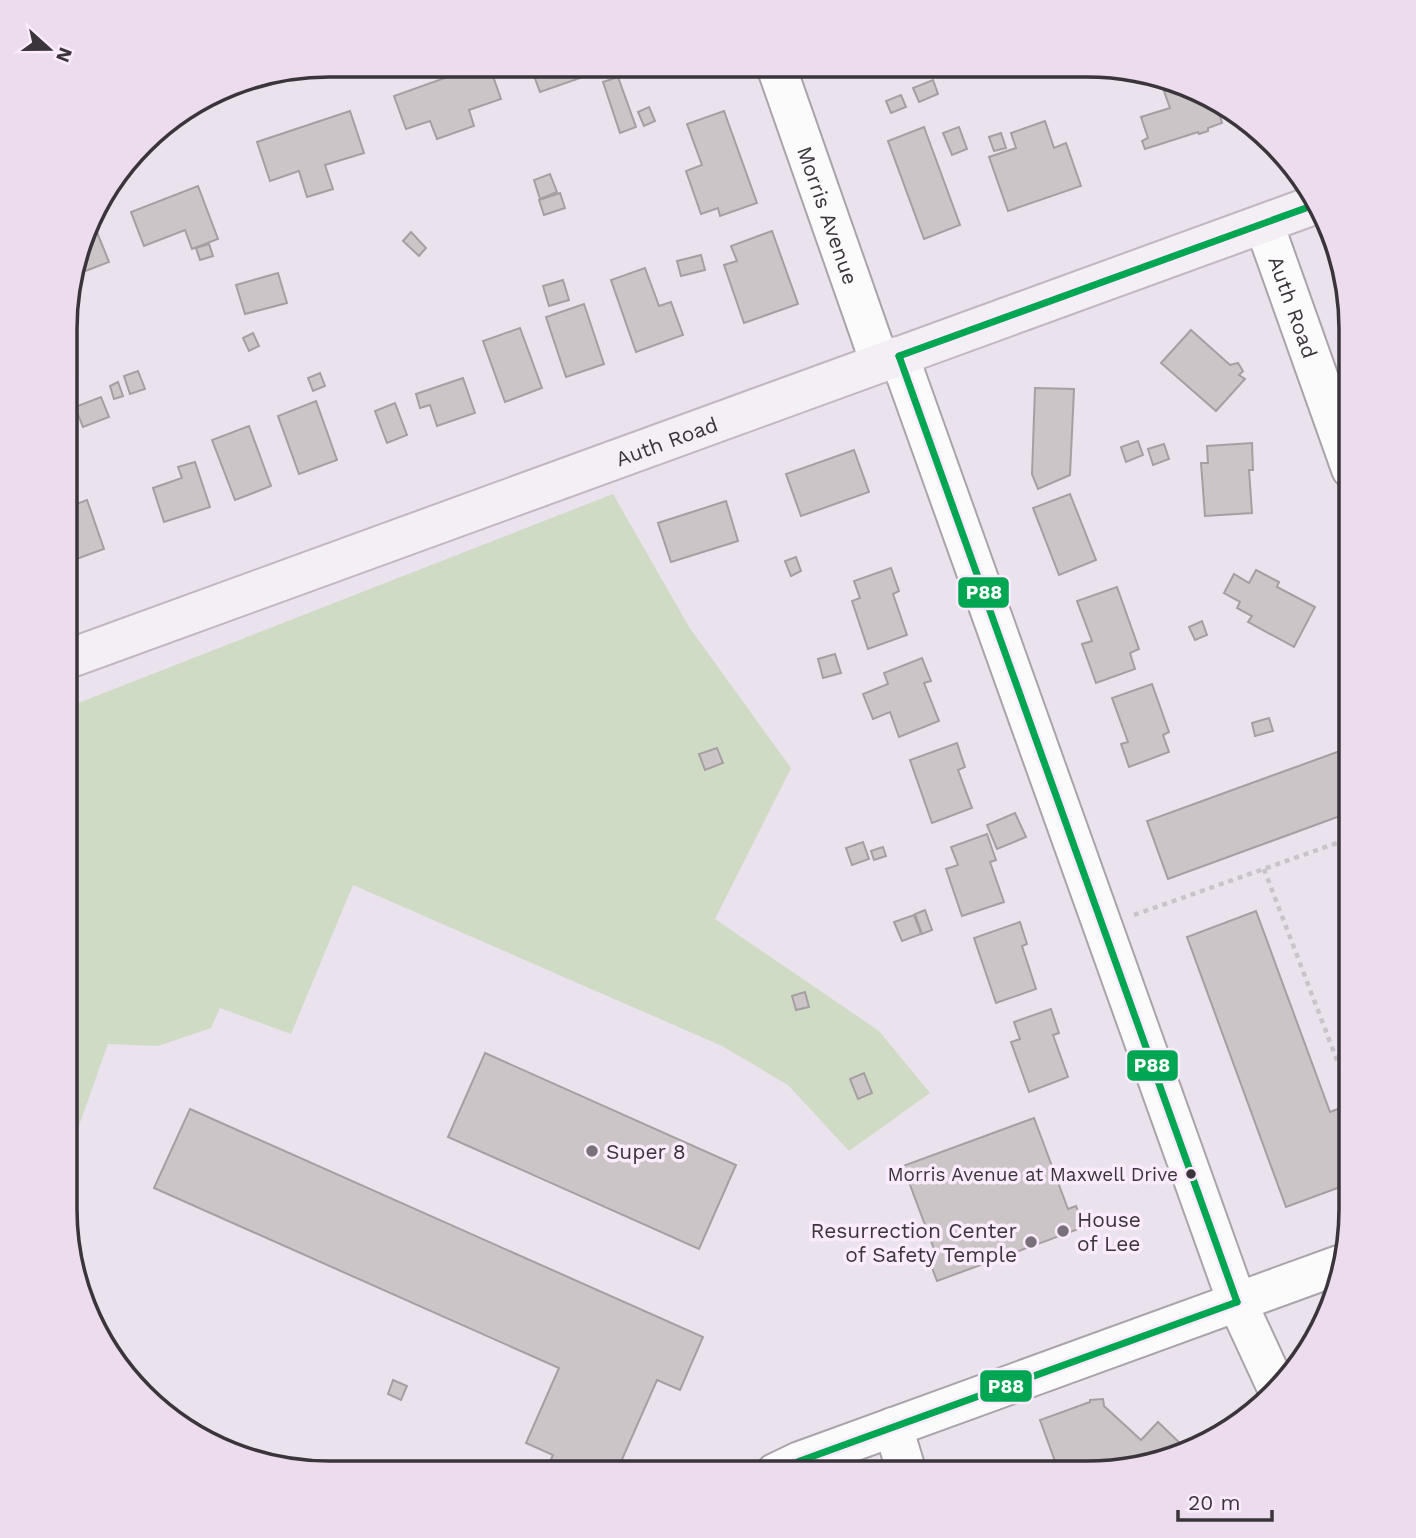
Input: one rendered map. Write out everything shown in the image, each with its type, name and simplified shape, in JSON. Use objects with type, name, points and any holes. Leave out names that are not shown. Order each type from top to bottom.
[{"type":"main road","name":"Auth Road","points":[[77,656],[1307,207]]},
{"type":"street","name":"Morris Avenue","points":[[779,77],[1102,926],[1237,1302],[1273,1379]]},
{"type":"street","name":"Auth Road","points":[[1264,223],[1339,434]]},
{"type":"street","points":[[806,1461],[1332,1268]]},
{"type":"street","points":[[893,1427],[903,1461]]},
{"type":"path","points":[[1102,926],[1339,842]]},
{"type":"path","points":[[1264,869],[1339,1066]]},
{"type":"green space","points":[[613,494],[689,627],[791,768],[715,919],[879,1031],[930,1093],[849,1151],[788,1085],[722,1046],[353,885],[291,1034],[220,1008],[211,1028],[158,1046],[108,1044],[77,1131],[77,703]]},
{"type":"building","points":[[447,77],[493,77],[501,99],[469,110],[474,126],[437,139],[430,121],[406,129],[394,96]]},
{"type":"building","points":[[534,77],[583,77],[540,92]]},
{"type":"building","points":[[618,77],[636,127],[620,133],[603,82]]},
{"type":"building","points":[[933,80],[938,94],[919,102],[913,88]]},
{"type":"building","points":[[1164,91],[1183,96],[1213,111],[1220,115],[1222,123],[1208,128],[1208,131],[1145,149],[1142,141],[1148,138],[1141,117],[1170,108]]},
{"type":"building","points":[[901,95],[906,107],[891,113],[886,101]]},
{"type":"building","points":[[649,107],[655,121],[644,126],[638,112]]},
{"type":"building","points":[[350,111],[364,153],[325,165],[333,189],[307,197],[299,171],[270,181],[257,142]]},
{"type":"building","points":[[724,111],[757,203],[720,216],[718,208],[701,214],[686,171],[702,165],[687,124]]},
{"type":"building","points":[[1045,121],[1054,148],[1066,143],[1081,186],[1008,211],[989,157],[1016,148],[1011,133]]},
{"type":"building","points":[[924,127],[960,225],[924,239],[888,141]]},
{"type":"building","points":[[959,127],[967,149],[952,155],[943,133]]},
{"type":"building","points":[[1001,133],[1006,148],[994,151],[989,137]]},
{"type":"building","points":[[550,174],[557,192],[540,199],[534,180]]},
{"type":"building","points":[[198,186],[218,239],[192,249],[185,230],[144,246],[131,212]]},
{"type":"building","points":[[560,193],[565,208],[544,215],[539,200]]},
{"type":"building","points":[[772,231],[798,304],[744,323],[724,265],[737,261],[731,246]]},
{"type":"building","points":[[97,232],[109,262],[84,272]]},
{"type":"building","points":[[411,232],[426,248],[419,256],[403,241]]},
{"type":"building","points":[[209,244],[213,256],[200,260],[196,248]]},
{"type":"building","points":[[701,255],[705,270],[681,276],[677,261]]},
{"type":"building","points":[[645,268],[659,306],[671,302],[683,335],[636,352],[611,280]]},
{"type":"building","points":[[278,273],[287,303],[245,314],[236,285]]},
{"type":"building","points":[[563,280],[569,300],[549,306],[543,286]]},
{"type":"building","points":[[584,304],[604,364],[566,377],[546,317]]},
{"type":"building","points":[[520,328],[542,388],[505,402],[483,341]]},
{"type":"building","points":[[1191,330],[1230,365],[1238,363],[1243,371],[1239,375],[1245,379],[1216,411],[1161,363]]},
{"type":"building","points":[[253,333],[259,346],[249,351],[243,338]]},
{"type":"building","points":[[138,371],[145,389],[130,394],[124,376]]},
{"type":"building","points":[[320,373],[325,386],[313,391],[308,378]]},
{"type":"building","points":[[463,378],[475,413],[437,426],[430,405],[420,408],[416,394]]},
{"type":"building","points":[[118,382],[123,396],[114,399],[110,386]]},
{"type":"building","points":[[1035,388],[1074,389],[1070,475],[1038,489],[1032,474]]},
{"type":"building","points":[[101,397],[109,417],[83,427],[77,406]]},
{"type":"building","points":[[316,401],[337,460],[299,474],[278,416]]},
{"type":"building","points":[[395,403],[407,435],[387,443],[375,411]]},
{"type":"building","points":[[249,426],[271,486],[235,500],[212,440]]},
{"type":"building","points":[[1138,441],[1143,455],[1126,462],[1121,447]]},
{"type":"building","points":[[1252,443],[1253,470],[1249,470],[1252,513],[1205,516],[1201,463],[1208,463],[1207,446]]},
{"type":"building","points":[[1164,444],[1169,459],[1153,465],[1148,449]]},
{"type":"building","points":[[854,450],[869,492],[801,516],[786,474]]},
{"type":"building","points":[[195,462],[210,507],[164,522],[153,488],[182,478],[178,467]]},
{"type":"building","points":[[1070,494],[1096,560],[1059,575],[1033,508]]},
{"type":"building","points":[[87,500],[104,549],[77,559],[77,504]]},
{"type":"building","points":[[726,501],[738,541],[671,562],[658,523]]},
{"type":"building","points":[[796,557],[801,571],[791,576],[785,561]]},
{"type":"building","points":[[891,568],[899,591],[893,594],[907,635],[868,649],[852,601],[860,598],[854,581]]},
{"type":"building","points":[[1256,570],[1279,582],[1277,587],[1315,607],[1294,647],[1248,622],[1252,616],[1237,608],[1240,602],[1224,593],[1234,574],[1249,583]]},
{"type":"building","points":[[1117,587],[1139,649],[1130,653],[1135,669],[1096,683],[1082,644],[1092,641],[1077,601]]},
{"type":"building","points":[[1202,621],[1207,635],[1195,640],[1189,627]]},
{"type":"building","points":[[835,654],[841,673],[823,678],[818,659]]},
{"type":"building","points":[[922,658],[931,681],[924,683],[939,721],[899,737],[890,712],[873,719],[863,694],[888,684],[884,673]]},
{"type":"building","points":[[1152,684],[1169,732],[1163,735],[1169,752],[1129,767],[1121,744],[1128,742],[1112,698]]},
{"type":"building","points":[[1269,718],[1273,731],[1255,736],[1252,723]]},
{"type":"building","points":[[957,743],[965,767],[958,770],[972,808],[932,823],[910,760]]},
{"type":"building","points":[[717,748],[723,763],[705,770],[699,754]]},
{"type":"building","points":[[1339,751],[1339,816],[1168,879],[1147,821]]},
{"type":"building","points":[[1015,813],[1026,837],[997,849],[987,825]]},
{"type":"building","points":[[987,834],[996,860],[990,862],[1004,902],[962,916],[946,869],[958,865],[951,847]]},
{"type":"building","points":[[863,842],[869,859],[852,865],[846,848]]},
{"type":"building","points":[[883,847],[886,856],[874,860],[871,851]]},
{"type":"building","points":[[925,910],[932,930],[922,934],[915,914]]},
{"type":"building","points":[[1256,911],[1330,1112],[1339,1109],[1339,1187],[1286,1207],[1187,937]]},
{"type":"building","points":[[914,915],[921,934],[902,941],[894,922]]},
{"type":"building","points":[[1020,922],[1027,944],[1022,946],[1036,989],[996,1003],[974,938]]},
{"type":"building","points":[[805,992],[809,1007],[796,1010],[792,996]]},
{"type":"building","points":[[1051,1009],[1059,1033],[1053,1035],[1068,1077],[1029,1092],[1011,1042],[1020,1039],[1014,1022]]},
{"type":"building","name":"Super 8","points":[[485,1053],[736,1165],[699,1249],[448,1137]]},
{"type":"building","points":[[864,1073],[872,1093],[858,1099],[850,1079]]},
{"type":"building","points":[[190,1109],[703,1337],[680,1390],[657,1380],[621,1461],[550,1461],[553,1455],[526,1443],[559,1368],[154,1188]]},
{"type":"building","points":[[1034,1118],[1068,1209],[1076,1206],[1084,1227],[937,1281],[929,1260],[937,1257],[903,1166]]},
{"type":"building","points":[[393,1380],[407,1386],[401,1400],[388,1394]]},
{"type":"building","points":[[1103,1399],[1104,1406],[1141,1440],[1158,1422],[1180,1443],[1120,1459],[1055,1461],[1040,1420],[1090,1400]]},
{"type":"transit line","name":"P88","points":[[899,356],[1307,207]]},
{"type":"transit line","name":"P88","points":[[899,356],[1237,1302]]},
{"type":"transit line","name":"P88","points":[[800,1461],[1237,1302]]},
{"type":"place","name":"Super 8","points":[[592,1151]]},
{"type":"place","name":"Morris Avenue at Maxwell Drive","points":[[1191,1174]]},
{"type":"place","name":"House of Lee","points":[[1063,1231]]},
{"type":"place","name":"Resurrection Center of Safety Temple","points":[[1031,1242]]}]
